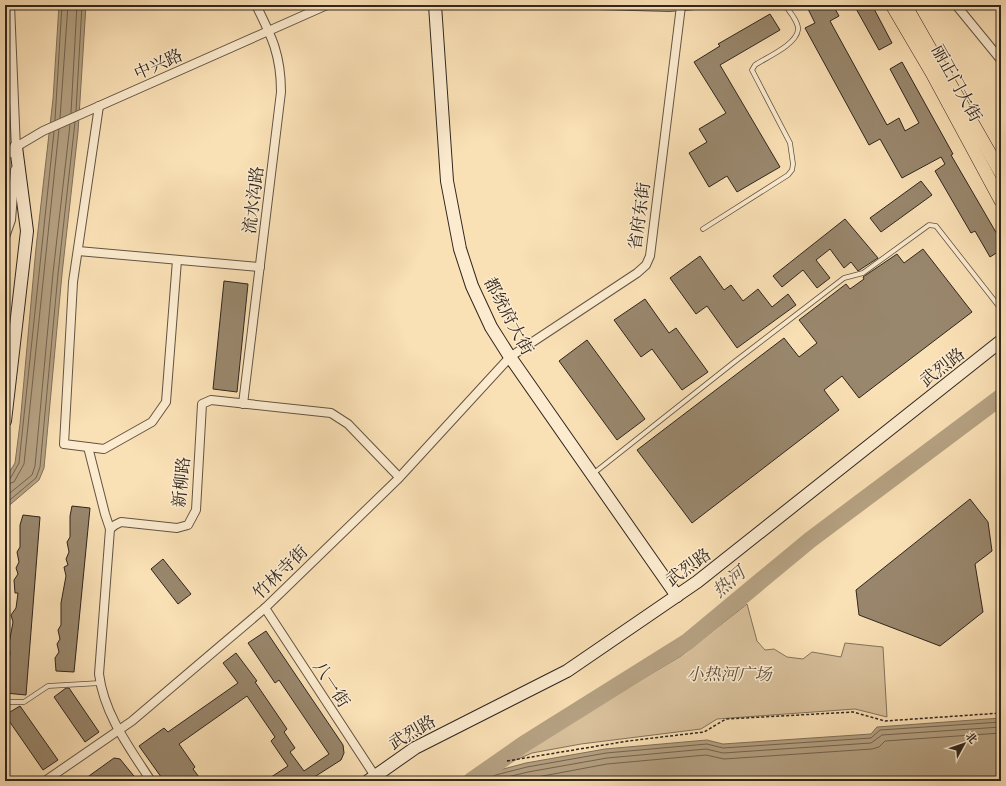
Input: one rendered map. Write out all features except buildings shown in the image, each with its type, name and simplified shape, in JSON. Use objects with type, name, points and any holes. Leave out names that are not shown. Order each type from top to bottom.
[{"type":"main road","name":"都统府大街","points":[[435,5],[447,181],[460,248],[472,286],[491,327],[510,357],[677,596]]},
{"type":"main road","name":"丽正门大街","points":[[892,5],[932,74],[1001,201]]},
{"type":"main road","name":"丽正门大街","points":[[905,5],[1001,173]]},
{"type":"main road","points":[[5,421],[27,231],[16,147]]},
{"type":"main road","name":"武烈路","points":[[372,778],[415,748],[567,671],[677,596],[697,582],[1001,341]]},
{"type":"street","points":[[5,237],[11,220],[16,147],[10,5]]},
{"type":"street","name":"流水沟路","points":[[243,404],[281,92],[281,69],[269,31],[256,5]]},
{"type":"street","name":"中兴路","points":[[5,157],[16,147],[42,131],[327,5]]},
{"type":"street","points":[[600,5],[695,5]]},
{"type":"street","points":[[956,5],[1001,60]]},
{"type":"street","name":"省府东街","points":[[510,357],[637,273],[646,265],[650,256],[680,6]]},
{"type":"street","points":[[99,106],[73,282],[64,444],[104,450],[152,422],[166,402],[178,260]]},
{"type":"street","points":[[78,251],[260,267]]},
{"type":"street","name":"竹林寺街","points":[[45,781],[119,730],[265,608],[399,477],[510,357]]},
{"type":"street","name":"新柳路","points":[[110,529],[114,525],[121,522],[177,528],[188,524],[196,510],[202,404],[211,400],[331,413],[348,424],[399,477]]},
{"type":"street","points":[[88,447],[104,514],[110,529],[99,674],[100,683],[104,702],[119,730],[151,781]]},
{"type":"street","name":"八一街","points":[[265,608],[372,778]]},
{"type":"lane","points":[[702,229],[788,176],[792,170],[793,164],[790,143],[752,70],[755,64],[788,44],[796,35],[798,29],[797,24],[785,5]]},
{"type":"lane","points":[[592,475],[733,363],[844,278],[863,273],[929,225],[936,226],[1001,309]]},
{"type":"lane","points":[[5,702],[24,702],[48,686],[100,683]]},
{"type":"path","points":[[507,762],[628,741],[704,732],[726,719],[853,712],[885,721],[1001,713]]},
{"type":"green space","points":[[5,61],[10,118],[8,139],[5,144]]},
{"type":"green space","name":"小热河广场","points":[[747,604],[757,641],[765,650],[774,649],[787,657],[803,659],[812,652],[841,657],[845,643],[883,647],[887,717],[855,709],[717,719],[701,729],[581,744],[532,753],[485,773],[681,656]]},
{"type":"water","points":[[59,5],[86,5],[78,132],[62,274],[44,468],[39,480],[5,509],[5,479],[15,463],[20,424],[36,248],[53,99]]},
{"type":"water","points":[[1001,718],[1001,781],[458,781],[526,763],[605,749],[707,740],[723,744],[871,734],[877,727]]},
{"type":"waterway","name":"热河","points":[[471,781],[524,744],[687,642],[810,540],[1001,397]]}]
